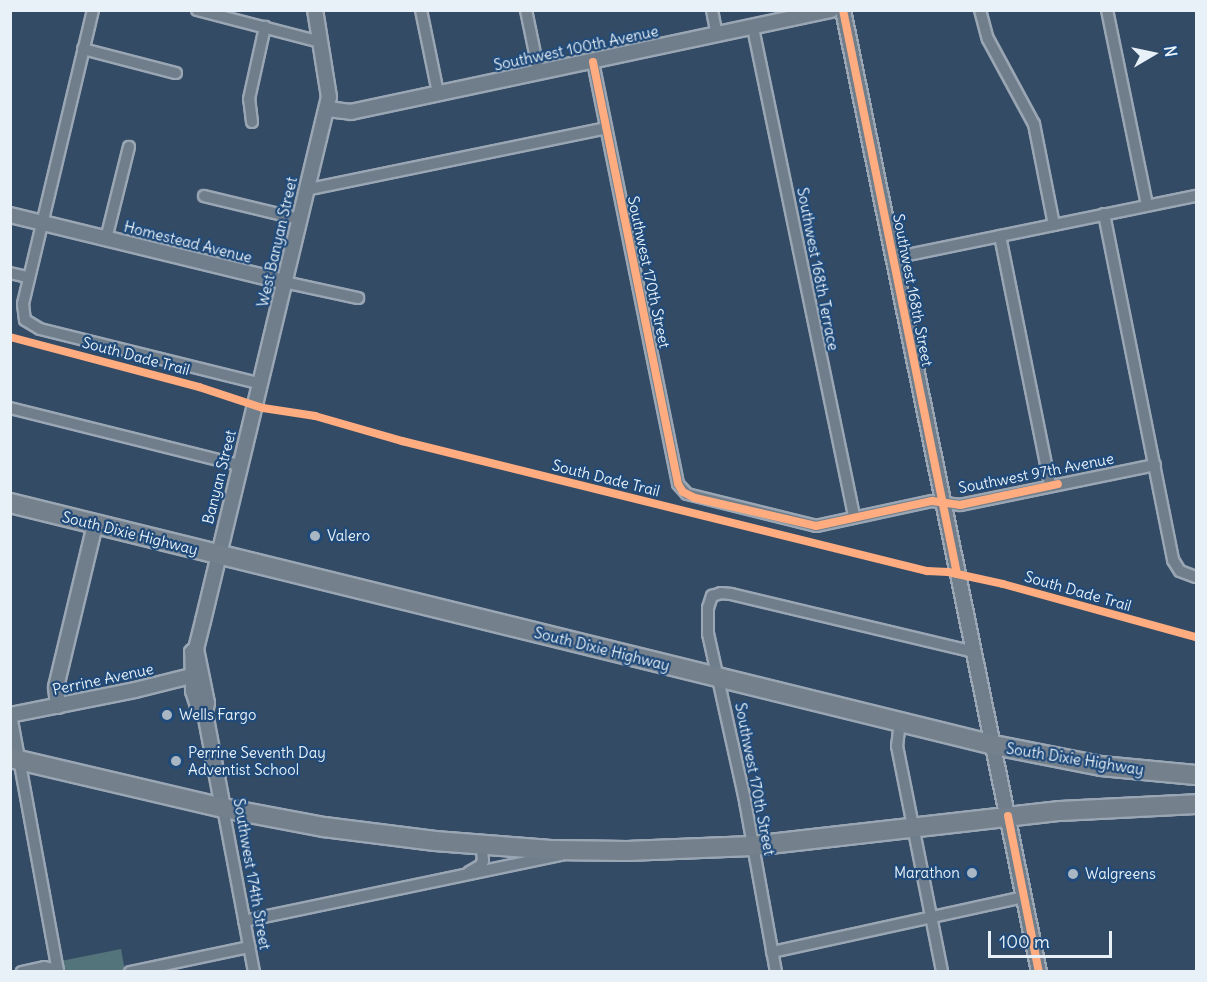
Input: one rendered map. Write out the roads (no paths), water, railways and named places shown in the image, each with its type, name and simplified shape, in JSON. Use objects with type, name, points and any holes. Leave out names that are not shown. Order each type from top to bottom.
[{"type":"highway","name":"South Dixie Highway","points":[[10,503],[994,745],[1101,766],[1197,775]]},
{"type":"highway","points":[[15,759],[223,808],[352,832],[477,845],[583,850],[752,846],[914,829],[1008,816],[1110,807],[1197,804]]},
{"type":"street","points":[[93,10],[28,277],[23,304],[25,320],[40,329],[260,383]]},
{"type":"street","points":[[197,10],[321,42]]},
{"type":"street","name":"West Banyan Street","points":[[260,383],[305,190],[327,109],[329,88],[315,10]]},
{"type":"street","points":[[421,10],[438,93]]},
{"type":"street","points":[[526,10],[539,73]]},
{"type":"street","points":[[712,10],[717,36]]},
{"type":"street","name":"Southwest 100th Avenue","points":[[327,109],[351,112],[831,10]]},
{"type":"street","name":"Southwest 168th Street","points":[[843,10],[1039,972]]},
{"type":"street","points":[[980,10],[988,39],[1034,124],[1054,225]]},
{"type":"street","points":[[1107,10],[1147,206]]},
{"type":"street","points":[[252,122],[249,99],[265,27]]},
{"type":"street","name":"Southwest 168th Terrace","points":[[753,28],[854,517]]},
{"type":"street","points":[[83,50],[176,73]]},
{"type":"street","name":"Southwest 170th Street","points":[[593,62],[680,488]]},
{"type":"street","points":[[305,190],[606,128]]},
{"type":"street","points":[[106,239],[129,147]]},
{"type":"street","points":[[204,196],[299,219]]},
{"type":"street","points":[[893,258],[1197,196]]},
{"type":"street","points":[[1104,214],[1173,560],[1180,571],[1197,577]]},
{"type":"street","name":"Homestead Avenue","points":[[10,215],[358,298]]},
{"type":"street","points":[[1000,236],[1050,485]]},
{"type":"street","points":[[10,273],[28,277]]},
{"type":"street","name":"Banyan Street","points":[[205,713],[195,699],[196,675],[190,661],[192,652],[196,649],[238,465],[260,383]]},
{"type":"street","points":[[10,408],[238,465]]},
{"type":"street","name":"Southwest 97th Avenue","points":[[680,488],[691,496],[805,525],[822,526],[932,501],[960,504],[1155,465]]},
{"type":"street","points":[[58,706],[56,687],[95,524]]},
{"type":"street","name":"Southwest 170th Street","points":[[776,972],[708,634],[708,608],[715,594],[730,594],[974,652]]},
{"type":"street","name":"Perrine Avenue","points":[[11,715],[196,675]]},
{"type":"street","name":"Southwest 174th Street","points":[[205,713],[254,972]]},
{"type":"street","points":[[11,715],[15,759],[58,970],[44,967],[22,972]]},
{"type":"street","points":[[900,722],[897,746],[942,972]]},
{"type":"street","points":[[467,874],[480,866],[483,861],[482,850],[477,845]]},
{"type":"street","points":[[244,921],[583,850]]},
{"type":"street","points":[[772,952],[1024,897]]},
{"type":"street","points":[[130,972],[249,947]]},
{"type":"place","name":"Valero","points":[[315,536]]},
{"type":"place","name":"Wells Fargo","points":[[167,715]]},
{"type":"place","name":"Perrine Seventh Day Adventist School","points":[[176,761]]},
{"type":"place","name":"Marathon","points":[[972,873]]},
{"type":"place","name":"Walgreens","points":[[1073,874]]}]
